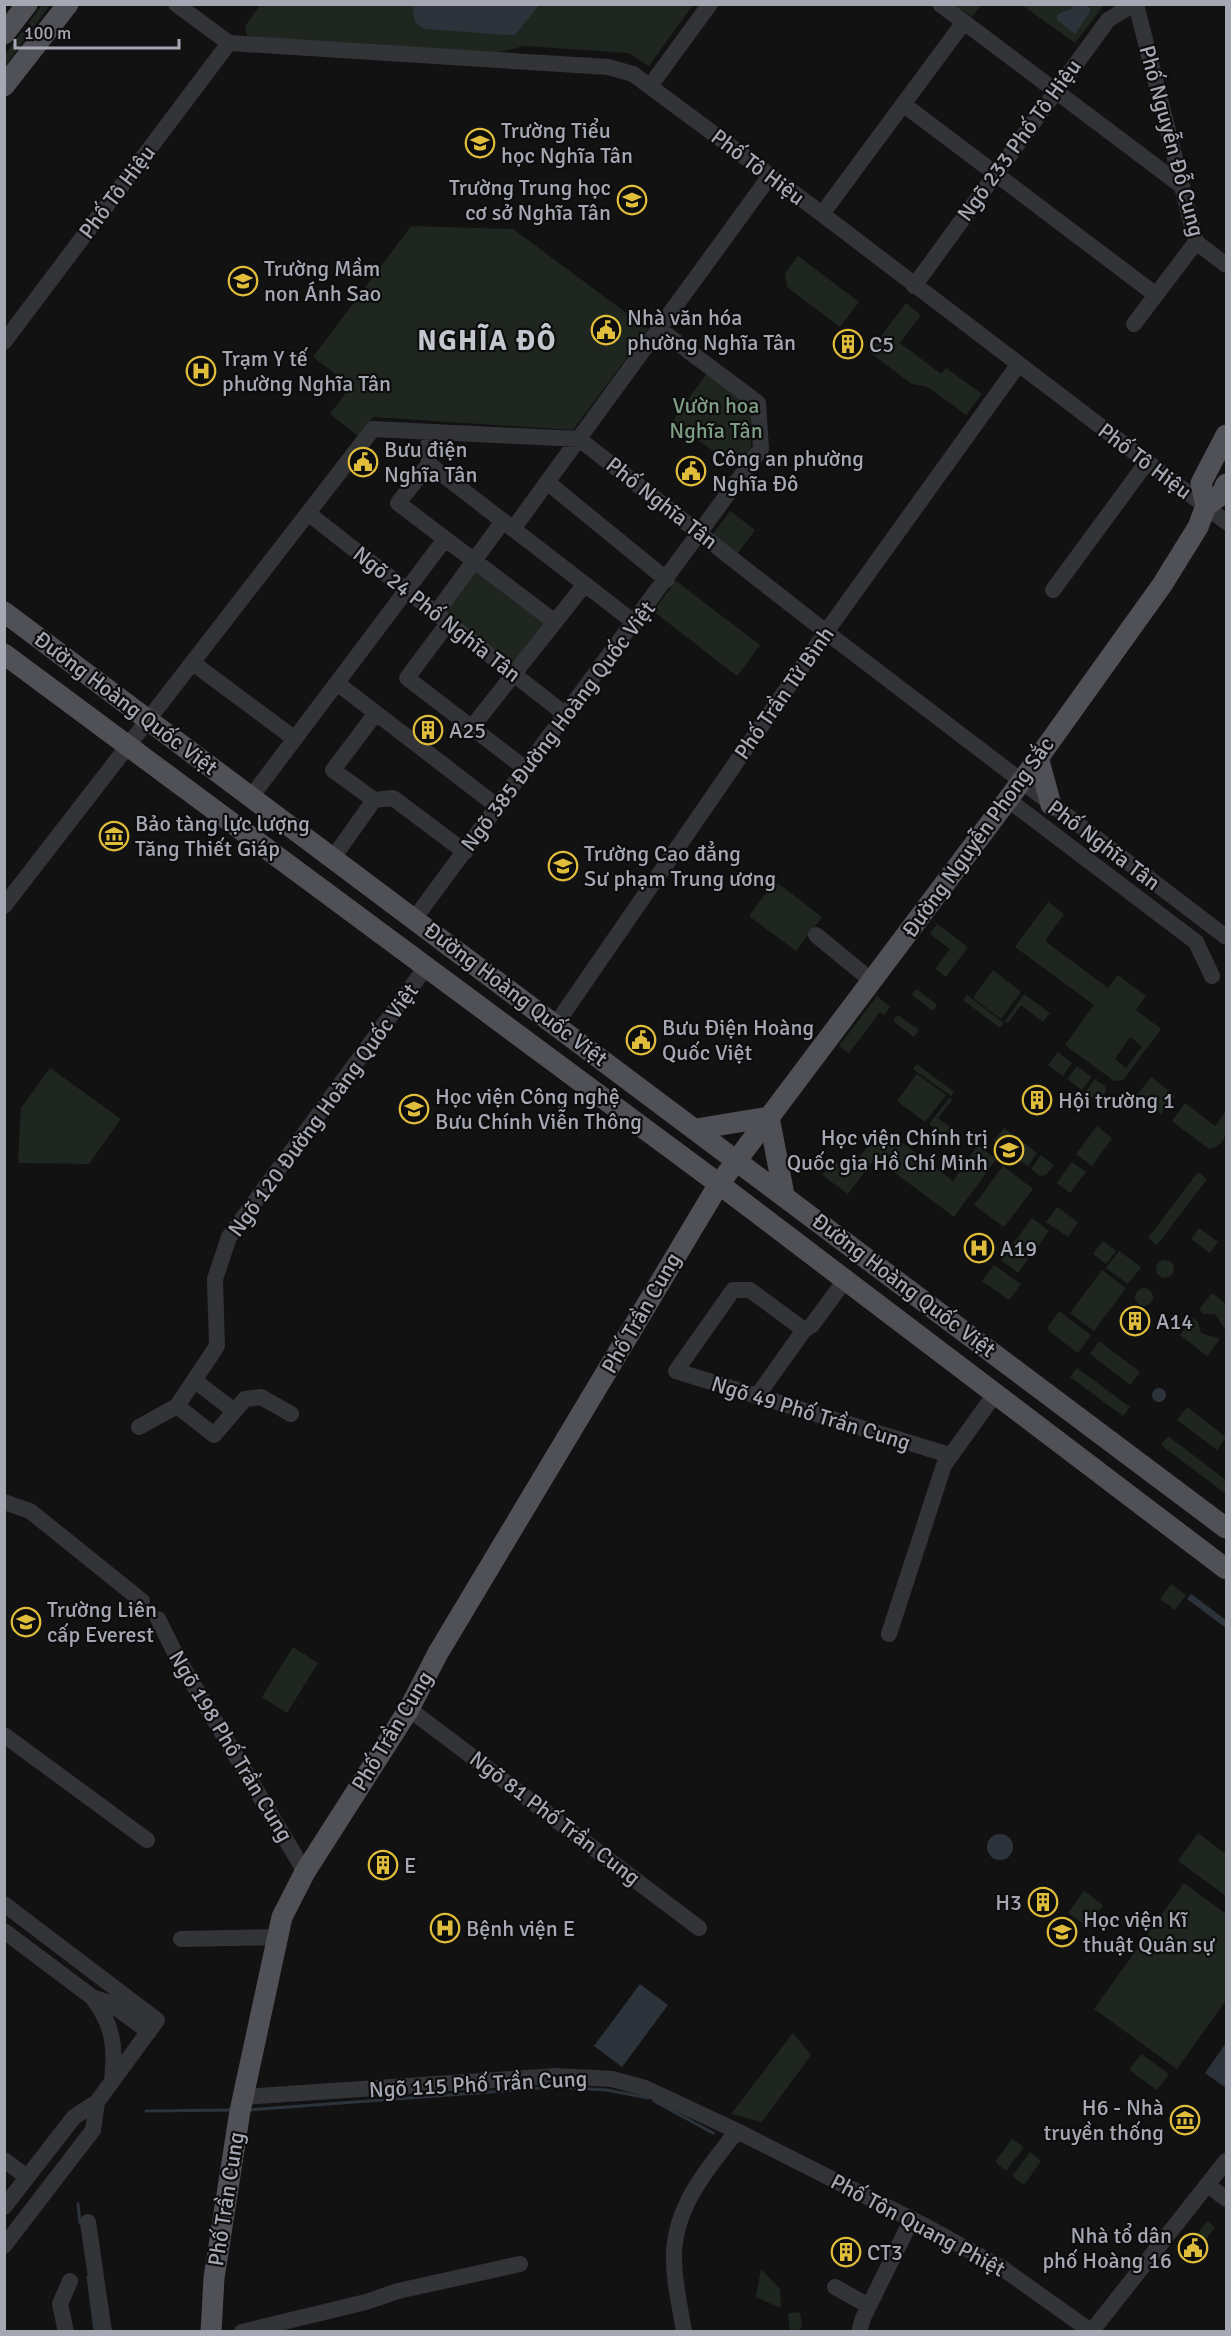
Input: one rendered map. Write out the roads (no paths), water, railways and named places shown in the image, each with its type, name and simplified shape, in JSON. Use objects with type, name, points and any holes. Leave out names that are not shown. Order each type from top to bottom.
[{"type":"main road","points":[[4,34],[27,4]]},
{"type":"main road","points":[[4,86],[68,4]]},
{"type":"main road","name":"Đường Nguyễn Phong Sắc","points":[[1206,506],[1201,483],[1226,437]]},
{"type":"main road","name":"Đường Nguyễn Phong Sắc","points":[[738,1160],[1021,782],[1162,585],[1198,527],[1206,506],[1221,495],[1227,484]]},
{"type":"main road","name":"Đường Hoàng Quốc Việt","points":[[4,612],[1227,1528]]},
{"type":"main road","name":"Đường Hoàng Quốc Việt","points":[[4,654],[719,1184],[1227,1569]]},
{"type":"main road","points":[[1038,757],[1052,806]]},
{"type":"main road","points":[[696,1129],[769,1117],[784,1195]]},
{"type":"main road","name":"Phố Trần Cung","points":[[211,2331],[214,2278],[242,2103],[282,1917],[306,1872],[409,1709],[438,1653],[719,1184],[738,1160]]},
{"type":"street","points":[[176,4],[229,43]]},
{"type":"street","points":[[650,86],[710,4]]},
{"type":"street","points":[[940,4],[1182,186]]},
{"type":"street","name":"Ngõ 233 Phố Tô Hiệu","points":[[914,286],[1108,20],[1135,4]]},
{"type":"street","name":"Phố Nguyễn Đỗ Cung","points":[[1135,4],[1196,242],[1227,265]]},
{"type":"street","points":[[822,214],[964,22]]},
{"type":"street","name":"Phố Tô Hiệu","points":[[4,342],[229,43],[617,68],[633,74],[771,176],[1227,522]]},
{"type":"street","points":[[903,104],[1156,295]]},
{"type":"street","points":[[526,769],[407,678],[474,561],[548,482],[771,176]]},
{"type":"street","points":[[1134,324],[1196,242]]},
{"type":"street","name":"Ngõ 385 Đường Hoàng Quốc Việt","points":[[415,918],[702,533],[761,449],[758,403],[659,328]]},
{"type":"street","name":"Phố Trần Tử Bình","points":[[556,1024],[826,633],[1018,365]]},
{"type":"street","points":[[4,906],[373,429],[579,439]]},
{"type":"street","points":[[429,432],[429,464],[398,503],[555,622]]},
{"type":"street","name":"Phố Nghĩa Tân","points":[[579,439],[702,533],[826,633],[1227,937]]},
{"type":"street","points":[[1053,590],[1147,462]]},
{"type":"street","points":[[429,464],[635,623]]},
{"type":"street","points":[[548,482],[667,580]]},
{"type":"street","name":"Ngõ 24 Phố Nghĩa Tân","points":[[309,514],[566,715]]},
{"type":"street","points":[[251,797],[445,538]]},
{"type":"street","points":[[472,727],[585,584]]},
{"type":"street","points":[[193,663],[295,739]]},
{"type":"street","points":[[337,682],[498,807]]},
{"type":"street","points":[[376,713],[333,770],[374,800],[393,798],[465,852]]},
{"type":"street","points":[[1007,799],[1196,942],[1212,976]]},
{"type":"street","points":[[333,858],[374,800]]},
{"type":"street","points":[[816,935],[872,981]]},
{"type":"street","name":"Ngõ 120 Đường Hoàng Quốc Việt","points":[[177,1406],[217,1346],[215,1279],[229,1237],[426,967]]},
{"type":"street","points":[[757,1396],[804,1330],[812,1326],[845,1280]]},
{"type":"street","name":"Ngõ 49 Phố Trần Cung","points":[[804,1330],[750,1290],[733,1290],[676,1371],[946,1454]]},
{"type":"street","points":[[194,1380],[233,1410]]},
{"type":"street","points":[[889,1634],[944,1465],[995,1394]]},
{"type":"street","points":[[139,1427],[177,1406],[214,1435],[233,1410],[245,1399],[261,1397],[291,1414]]},
{"type":"street","points":[[4,1502],[30,1511],[142,1601]]},
{"type":"street","name":"Ngõ 198 Phố Trần Cung","points":[[158,1619],[178,1659],[306,1872]]},
{"type":"street","name":"Ngõ 81 Phố Trần Cung","points":[[409,1709],[699,1928]]},
{"type":"street","points":[[4,1735],[147,1840]]},
{"type":"street","points":[[4,1905],[153,2026]]},
{"type":"street","points":[[4,1931],[92,1997],[102,2010],[111,2030],[115,2060],[112,2082]]},
{"type":"street","points":[[181,1939],[278,1937]]},
{"type":"street","points":[[92,1997],[110,2003],[153,2026]]},
{"type":"street","points":[[4,2207],[74,2117],[97,2102],[153,2026]]},
{"type":"street","name":"Ngõ 115 Phố Trần Cung","points":[[242,2103],[556,2076],[612,2079],[645,2088],[737,2131]]},
{"type":"street","points":[[4,2246],[93,2130],[97,2102]]},
{"type":"street","points":[[684,2331],[674,2252],[682,2209],[704,2174],[737,2131]]},
{"type":"street","name":"Phố Tôn Quang Phiệt","points":[[737,2131],[912,2219],[1002,2268],[1091,2331]]},
{"type":"street","points":[[4,2160],[27,2177]]},
{"type":"street","points":[[1091,2331],[1227,2161]]},
{"type":"street","points":[[1208,2185],[1227,2199]]},
{"type":"street","points":[[859,2331],[912,2219]]},
{"type":"street","points":[[88,2222],[104,2331]]},
{"type":"street","points":[[242,2331],[366,2302],[398,2291],[520,2264]]},
{"type":"street","points":[[66,2331],[60,2304],[70,2282]]},
{"type":"street","points":[[835,2287],[869,2306]]},
{"type":"waterway","points":[[248,2110],[556,2087],[607,2090],[648,2098]]},
{"type":"waterway","points":[[654,2101],[713,2133]]},
{"type":"waterway","points":[[146,2111],[233,2110]]},
{"type":"waterway","points":[[78,2204],[80,2223]]},
{"type":"waterway","points":[[88,2277],[95,2332]]},
{"type":"place","name":"Trường Tiểu học Nghĩa Tân","points":[[480,143]]},
{"type":"place","name":"Trường Trung học cơ sở Nghĩa Tân","points":[[632,200]]},
{"type":"place","name":"Trường Mầm non Ánh Sao","points":[[243,281]]},
{"type":"place","name":"Nhà văn hóa phường Nghĩa Tân","points":[[606,330]]},
{"type":"place","name":"C5","points":[[848,344]]},
{"type":"place","name":"Trạm Y tế phường Nghĩa Tân","points":[[201,371]]},
{"type":"place","name":"Bưu điện Nghĩa Tân","points":[[363,462]]},
{"type":"place","name":"Công an phường Nghĩa Đô","points":[[691,471]]},
{"type":"place","name":"A25","points":[[428,730]]},
{"type":"place","name":"Bảo tàng lực lượng Tăng Thiết Giáp","points":[[114,836]]},
{"type":"place","name":"Trường Cao đẳng Sư phạm Trung ương","points":[[563,866]]},
{"type":"place","name":"Bưu Điện Hoàng Quốc Việt","points":[[641,1040]]},
{"type":"place","name":"Hội trường 1","points":[[1037,1100]]},
{"type":"place","name":"Học viện Công nghệ Bưu Chính Viễn Thông","points":[[414,1109]]},
{"type":"place","name":"Học viện Chính trị Quốc gia Hồ Chí Minh","points":[[1009,1150]]},
{"type":"place","name":"A19","points":[[979,1248]]},
{"type":"place","name":"A14","points":[[1135,1321]]},
{"type":"place","name":"Trường Liên cấp Everest","points":[[26,1622]]},
{"type":"place","name":"E","points":[[383,1865]]},
{"type":"place","name":"H3","points":[[1043,1902]]},
{"type":"place","name":"Bệnh viện E","points":[[445,1928]]},
{"type":"place","name":"Học viện Kĩ thuật Quân sự","points":[[1062,1932]]},
{"type":"place","name":"H6 - Nhà truyền thống","points":[[1185,2120]]},
{"type":"place","name":"Nhà tổ dân phố Hoàng 16","points":[[1193,2248]]},
{"type":"place","name":"CT3","points":[[846,2252]]},
{"type":"district","name":"NGHĨA ĐÔ","points":[[487,341]]},
{"type":"park label","name":"Vườn hoa Nghĩa Tân","points":[[716,418]]}]
